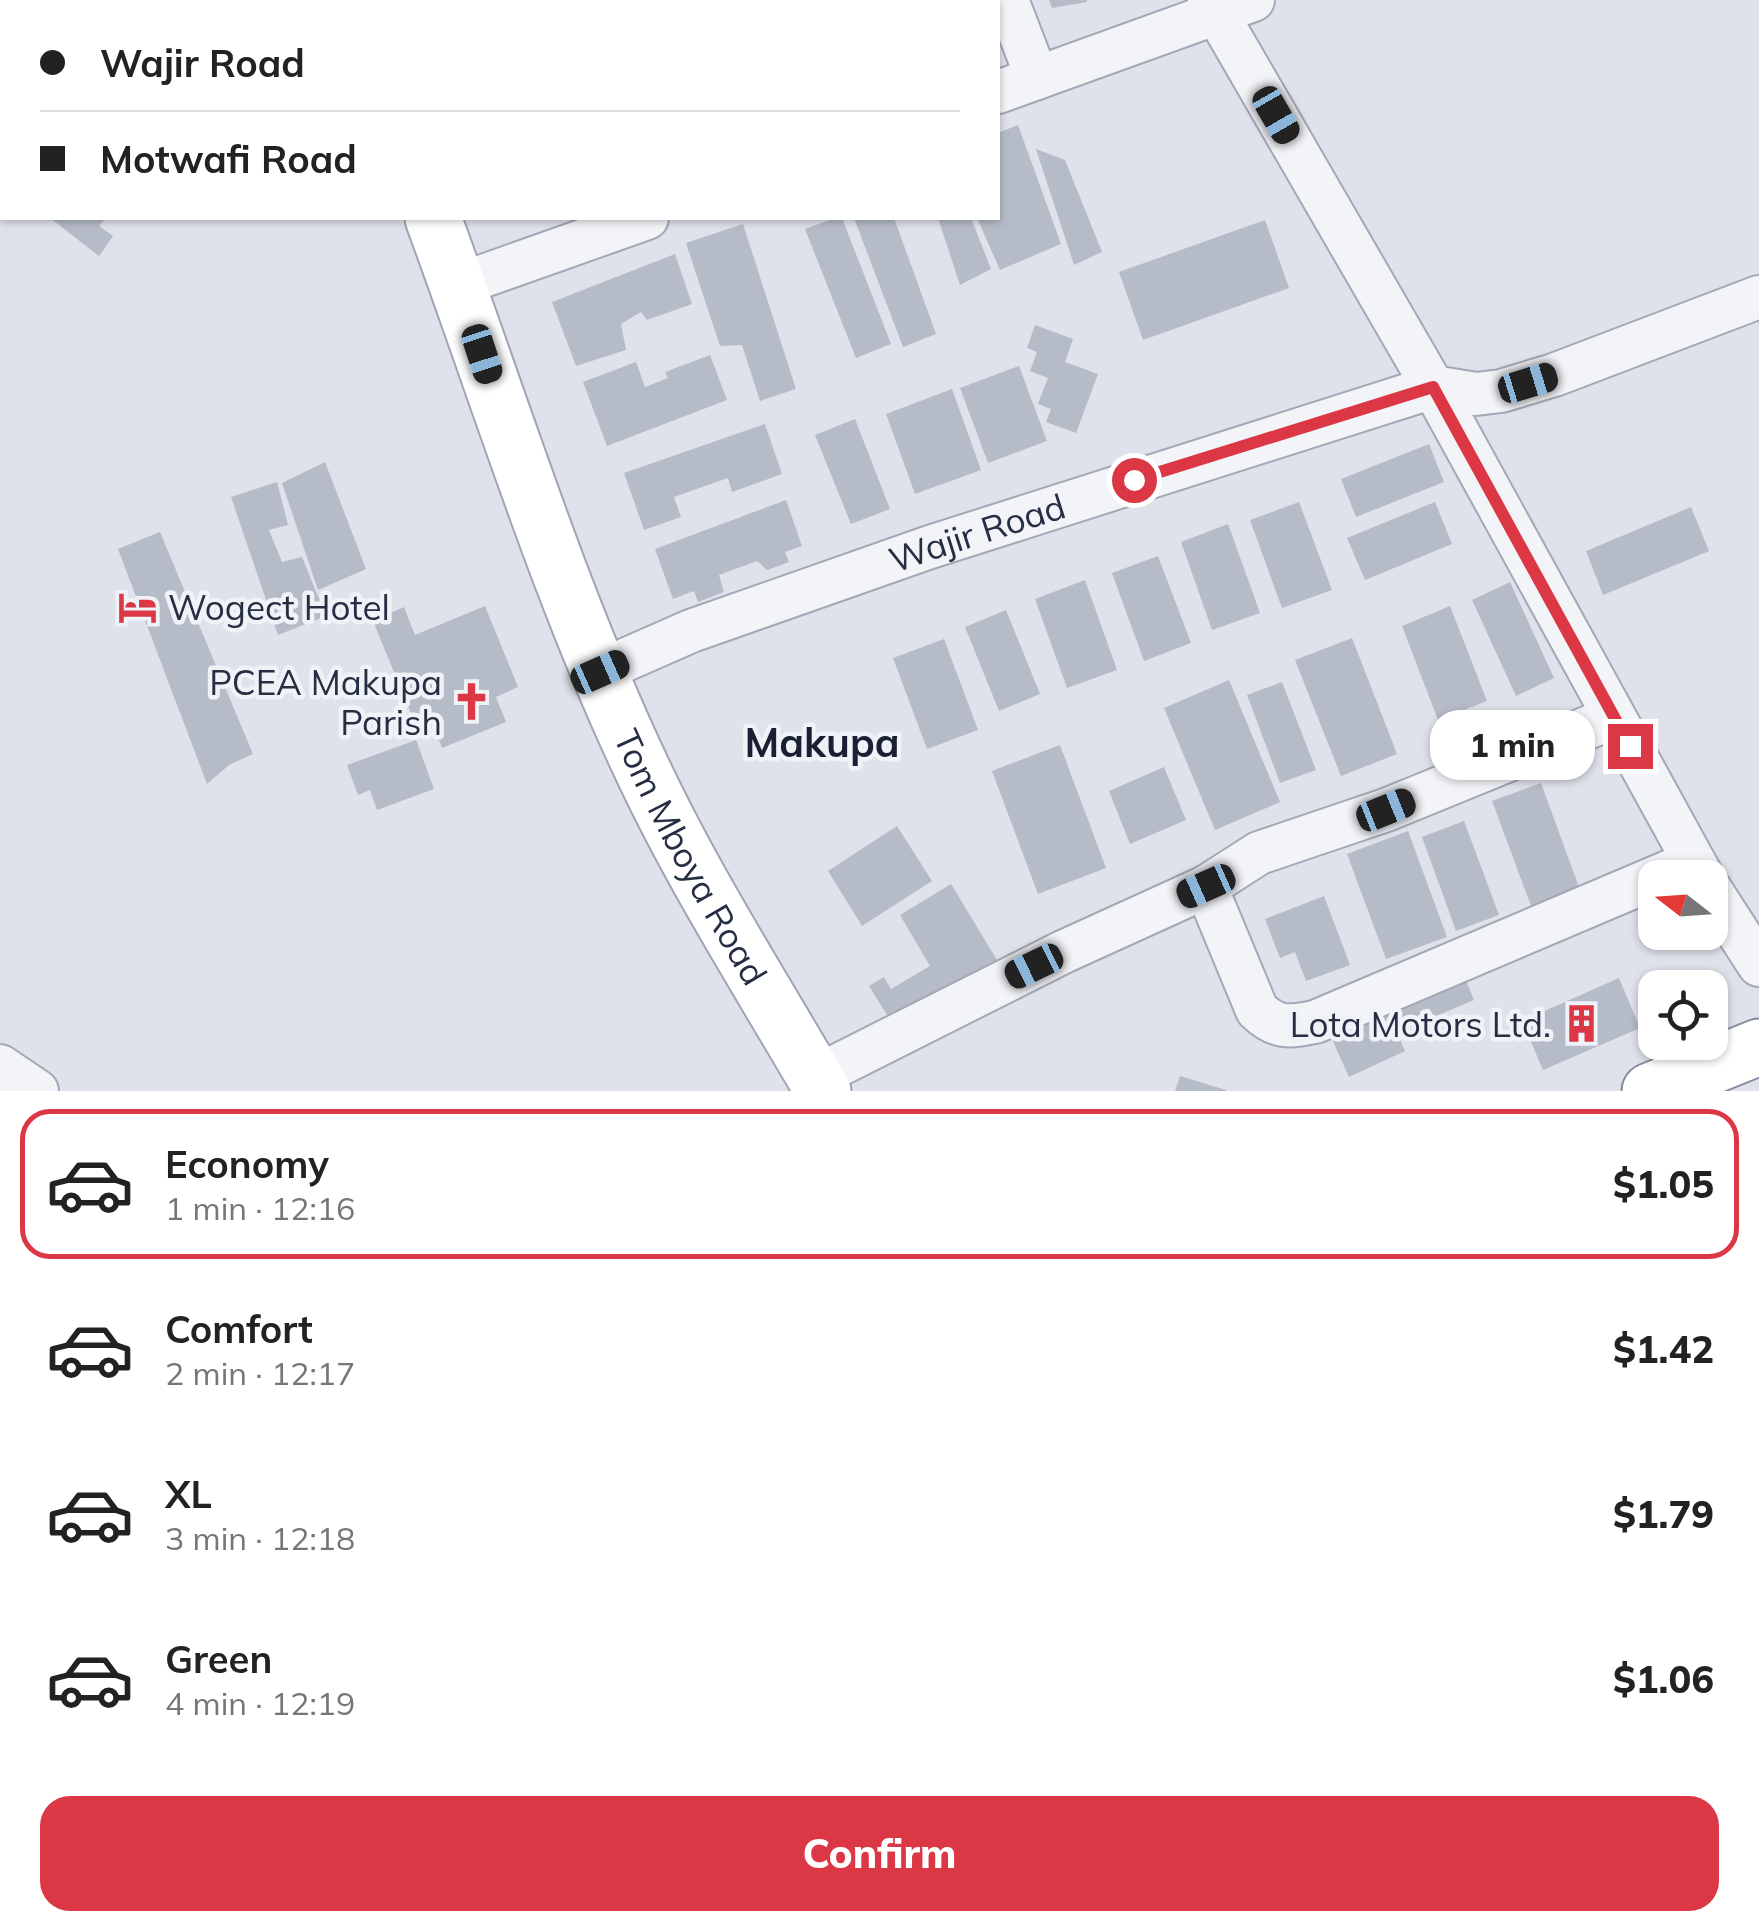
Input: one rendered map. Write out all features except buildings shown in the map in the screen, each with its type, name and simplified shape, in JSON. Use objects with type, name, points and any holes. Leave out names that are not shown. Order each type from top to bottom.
[{"type":"main road","name":"Tom Mboya Road","points":[[434,220],[524,477],[644,774],[706,891],[819,1084]]},
{"type":"main road","points":[[1650,1091],[1759,1046]]},
{"type":"street","points":[[1007,0],[1037,78]]},
{"type":"street","points":[[1000,91],[1227,4],[1693,860]]},
{"type":"street","points":[[458,285],[641,220]]},
{"type":"street","name":"Wajir Road","points":[[600,672],[691,631],[930,546],[1433,387],[1476,394],[1501,391],[1554,375],[1759,296]]},
{"type":"street","points":[[819,1084],[1064,952],[1206,886],[1259,852],[1386,810],[1614,717]]},
{"type":"street","points":[[1206,886],[1257,1010],[1270,1023],[1292,1026],[1316,1022],[1638,900]]},
{"type":"street","points":[[1728,917],[1759,965]]},
{"type":"street","points":[[0,1066],[37,1091]]},
{"type":"place","name":"Wogect Hotel","points":[[138,607]]},
{"type":"place","name":"PCEA Makupa Parish","points":[[472,702]]},
{"type":"place","name":"Lota Motors Ltd.","points":[[1581,1024]]},
{"type":"district","name":"Makupa","points":[[822,742]]},
{"type":"route","points":[[1134,480],[1433,387],[1630,746]]}]
